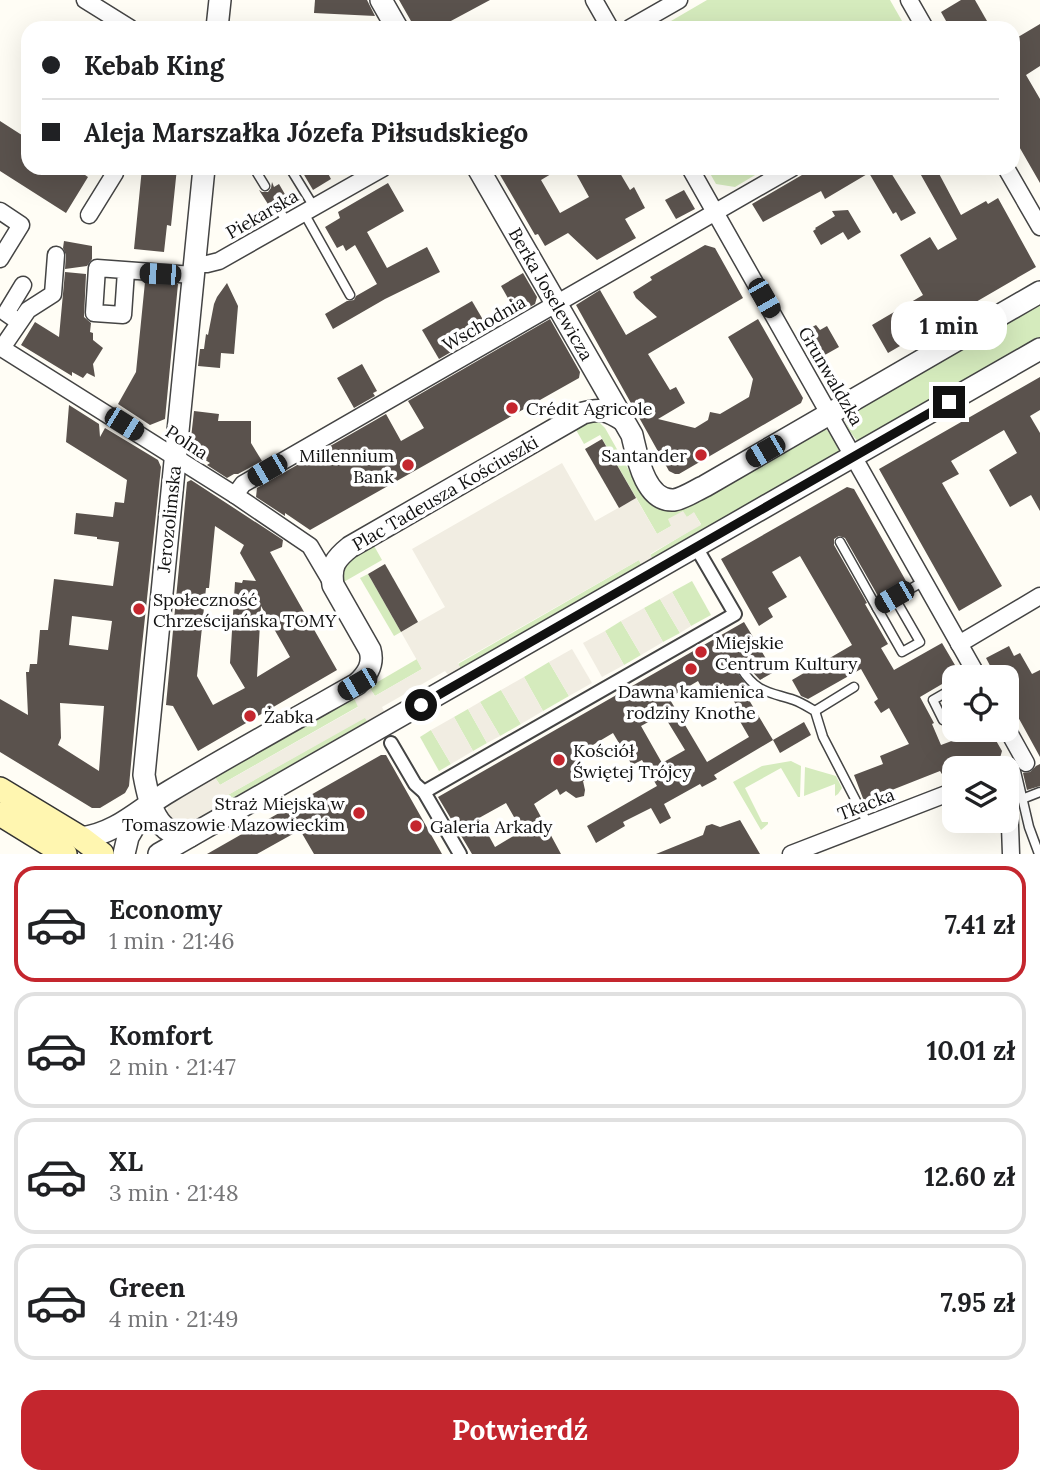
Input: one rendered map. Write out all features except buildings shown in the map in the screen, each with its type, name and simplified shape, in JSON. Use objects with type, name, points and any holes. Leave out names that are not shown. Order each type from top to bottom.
[{"type":"main road","points":[[0,789],[59,848]]},
{"type":"main road","points":[[0,814],[59,848],[102,854]]},
{"type":"street","points":[[85,0],[119,21]]},
{"type":"street","points":[[218,21],[220,0]]},
{"type":"street","points":[[381,0],[393,21]]},
{"type":"street","points":[[594,0],[606,21]]},
{"type":"street","points":[[642,21],[679,0]]},
{"type":"street","points":[[909,0],[921,21]]},
{"type":"street","points":[[89,215],[114,175]]},
{"type":"street","name":"Jerozolimska","points":[[148,806],[144,775],[203,175]]},
{"type":"street","name":"Piekarska","points":[[194,270],[219,261],[283,216],[309,210],[371,175]]},
{"type":"street","name":"Berka Joselewicza","points":[[482,175],[623,420]]},
{"type":"street","name":"Grunwaldzka","points":[[694,175],[970,665]]},
{"type":"street","name":"Wschodnia","points":[[235,495],[243,484],[780,175]]},
{"type":"street","points":[[1010,175],[1040,227]]},
{"type":"street","points":[[0,211],[21,225],[0,258]]},
{"type":"street","name":"Polna","points":[[56,256],[53,294],[28,310],[1,348],[235,495],[310,546],[333,585]]},
{"type":"street","points":[[126,271],[194,270]]},
{"type":"street","points":[[19,322],[6,313],[23,285]]},
{"type":"street","points":[[623,420],[632,435],[642,472],[652,490],[661,498],[674,500],[705,486],[1040,292]]},
{"type":"street","points":[[159,854],[1040,349]]},
{"type":"street","name":"Plac Tadeusza Kościuszki","points":[[333,585],[331,574],[334,562],[350,547],[583,413],[598,409],[611,412],[623,420]]},
{"type":"street","points":[[424,792],[736,614],[696,547]]},
{"type":"street","points":[[59,848],[111,830],[357,684],[366,676],[372,658],[370,650],[333,585]]},
{"type":"street","points":[[959,644],[1040,596]]},
{"type":"street","points":[[391,743],[415,784],[424,792],[460,854]]},
{"type":"street","name":"Tkacka","points":[[791,854],[942,796]]},
{"type":"street","points":[[148,806],[164,828],[174,834],[190,836]]},
{"type":"street","points":[[124,854],[128,838],[148,806]]},
{"type":"street","points":[[1011,854],[1013,833]]},
{"type":"street","points":[[173,854],[190,836]]},
{"type":"lane","points":[[258,175],[265,186]]},
{"type":"lane","points":[[293,175],[350,295]]},
{"type":"lane","points":[[840,542],[902,652],[920,642],[894,597]]},
{"type":"lane","points":[[877,608],[924,581]]},
{"type":"lane","points":[[741,668],[748,681],[764,692],[797,701],[815,711],[822,737],[868,824]]},
{"type":"lane","points":[[815,711],[854,687]]},
{"type":"lane","points":[[942,696],[933,700],[942,718]]},
{"type":"lane","points":[[1019,766],[1022,799],[1039,851]]},
{"type":"lane","points":[[1022,799],[1040,792]]},
{"type":"lane","points":[[1029,827],[1040,822]]},
{"type":"green space","points":[[707,0],[890,0],[902,21],[671,21]]},
{"type":"green space","points":[[711,175],[755,175],[735,187],[716,184]]},
{"type":"green space","points":[[1040,298],[1040,344],[860,443],[851,434],[844,414]]},
{"type":"green space","points":[[594,420],[605,428],[640,490],[656,504],[822,426],[833,439],[840,455],[655,564],[650,555],[701,524],[694,513],[657,534],[600,435],[584,444],[575,428]]},
{"type":"green space","points":[[373,544],[382,560],[342,583],[350,558]]},
{"type":"green space","points":[[639,560],[644,570],[463,673],[458,664]]},
{"type":"green space","points":[[368,574],[401,632],[394,636],[360,578]]},
{"type":"green space","points":[[692,581],[711,615],[691,626],[672,592]]},
{"type":"green space","points":[[660,599],[680,633],[663,642],[644,608]]},
{"type":"green space","points":[[621,621],[641,655],[624,665],[605,631]]},
{"type":"green space","points":[[417,659],[422,669],[375,696],[369,687]]},
{"type":"green space","points":[[549,662],[569,696],[543,711],[524,677]]},
{"type":"green space","points":[[501,690],[521,724],[500,736],[480,702]]},
{"type":"green space","points":[[353,696],[359,706],[220,785],[214,776]]},
{"type":"green space","points":[[468,709],[487,743],[473,751],[454,717]]},
{"type":"green space","points":[[365,717],[370,726],[231,806],[226,796]]},
{"type":"green space","points":[[431,730],[451,764],[439,771],[420,737]]},
{"type":"green space","points":[[791,761],[801,766],[800,797],[781,768],[745,788],[762,822],[768,822],[761,830],[733,782],[762,766]]},
{"type":"green space","points":[[805,767],[836,776],[842,788],[838,794],[835,796],[835,784],[804,796]]},
{"type":"shaded area","points":[[562,463],[595,521],[636,498],[657,534],[671,526],[668,519],[683,511],[687,517],[694,512],[701,525],[650,554],[655,564],[644,570],[639,560],[458,663],[463,673],[452,680],[445,671],[382,707],[387,717],[370,726],[365,718],[226,796],[231,806],[192,829],[176,828],[167,814],[168,805],[174,799],[214,776],[220,785],[358,707],[353,696],[369,687],[375,696],[422,669],[401,632],[445,607],[412,549]]},
{"type":"shaded area","points":[[672,592],[691,626],[680,633],[660,599]]},
{"type":"shaded area","points":[[644,608],[663,642],[641,655],[621,621]]},
{"type":"shaded area","points":[[605,631],[624,665],[602,677],[583,643]]},
{"type":"shaded area","points":[[572,649],[592,683],[569,696],[549,662]]},
{"type":"shaded area","points":[[524,677],[543,711],[521,724],[501,690]]},
{"type":"shaded area","points":[[480,702],[500,736],[487,743],[468,709]]},
{"type":"shaded area","points":[[454,717],[473,751],[451,764],[431,730]]},
{"type":"place","name":"Crédit Agricole","points":[[512,408]]},
{"type":"place","name":"Santander","points":[[701,455]]},
{"type":"place","name":"Millennium Bank","points":[[408,465]]},
{"type":"place","name":"Społeczność Chrześcijańska TOMY","points":[[139,609]]},
{"type":"place","name":"Miejskie Centrum Kultury","points":[[701,652]]},
{"type":"place","name":"Dawna kamienica rodziny Knothe","points":[[691,669]]},
{"type":"place","name":"Żabka","points":[[250,716]]},
{"type":"place","name":"Kościół Świętej Trójcy","points":[[559,760]]},
{"type":"place","name":"Straż Miejska w Tomaszowie Mazowieckim","points":[[359,813]]},
{"type":"place","name":"Galeria Arkady","points":[[416,826]]},
{"type":"route","points":[[421,705],[949,402]]}]
